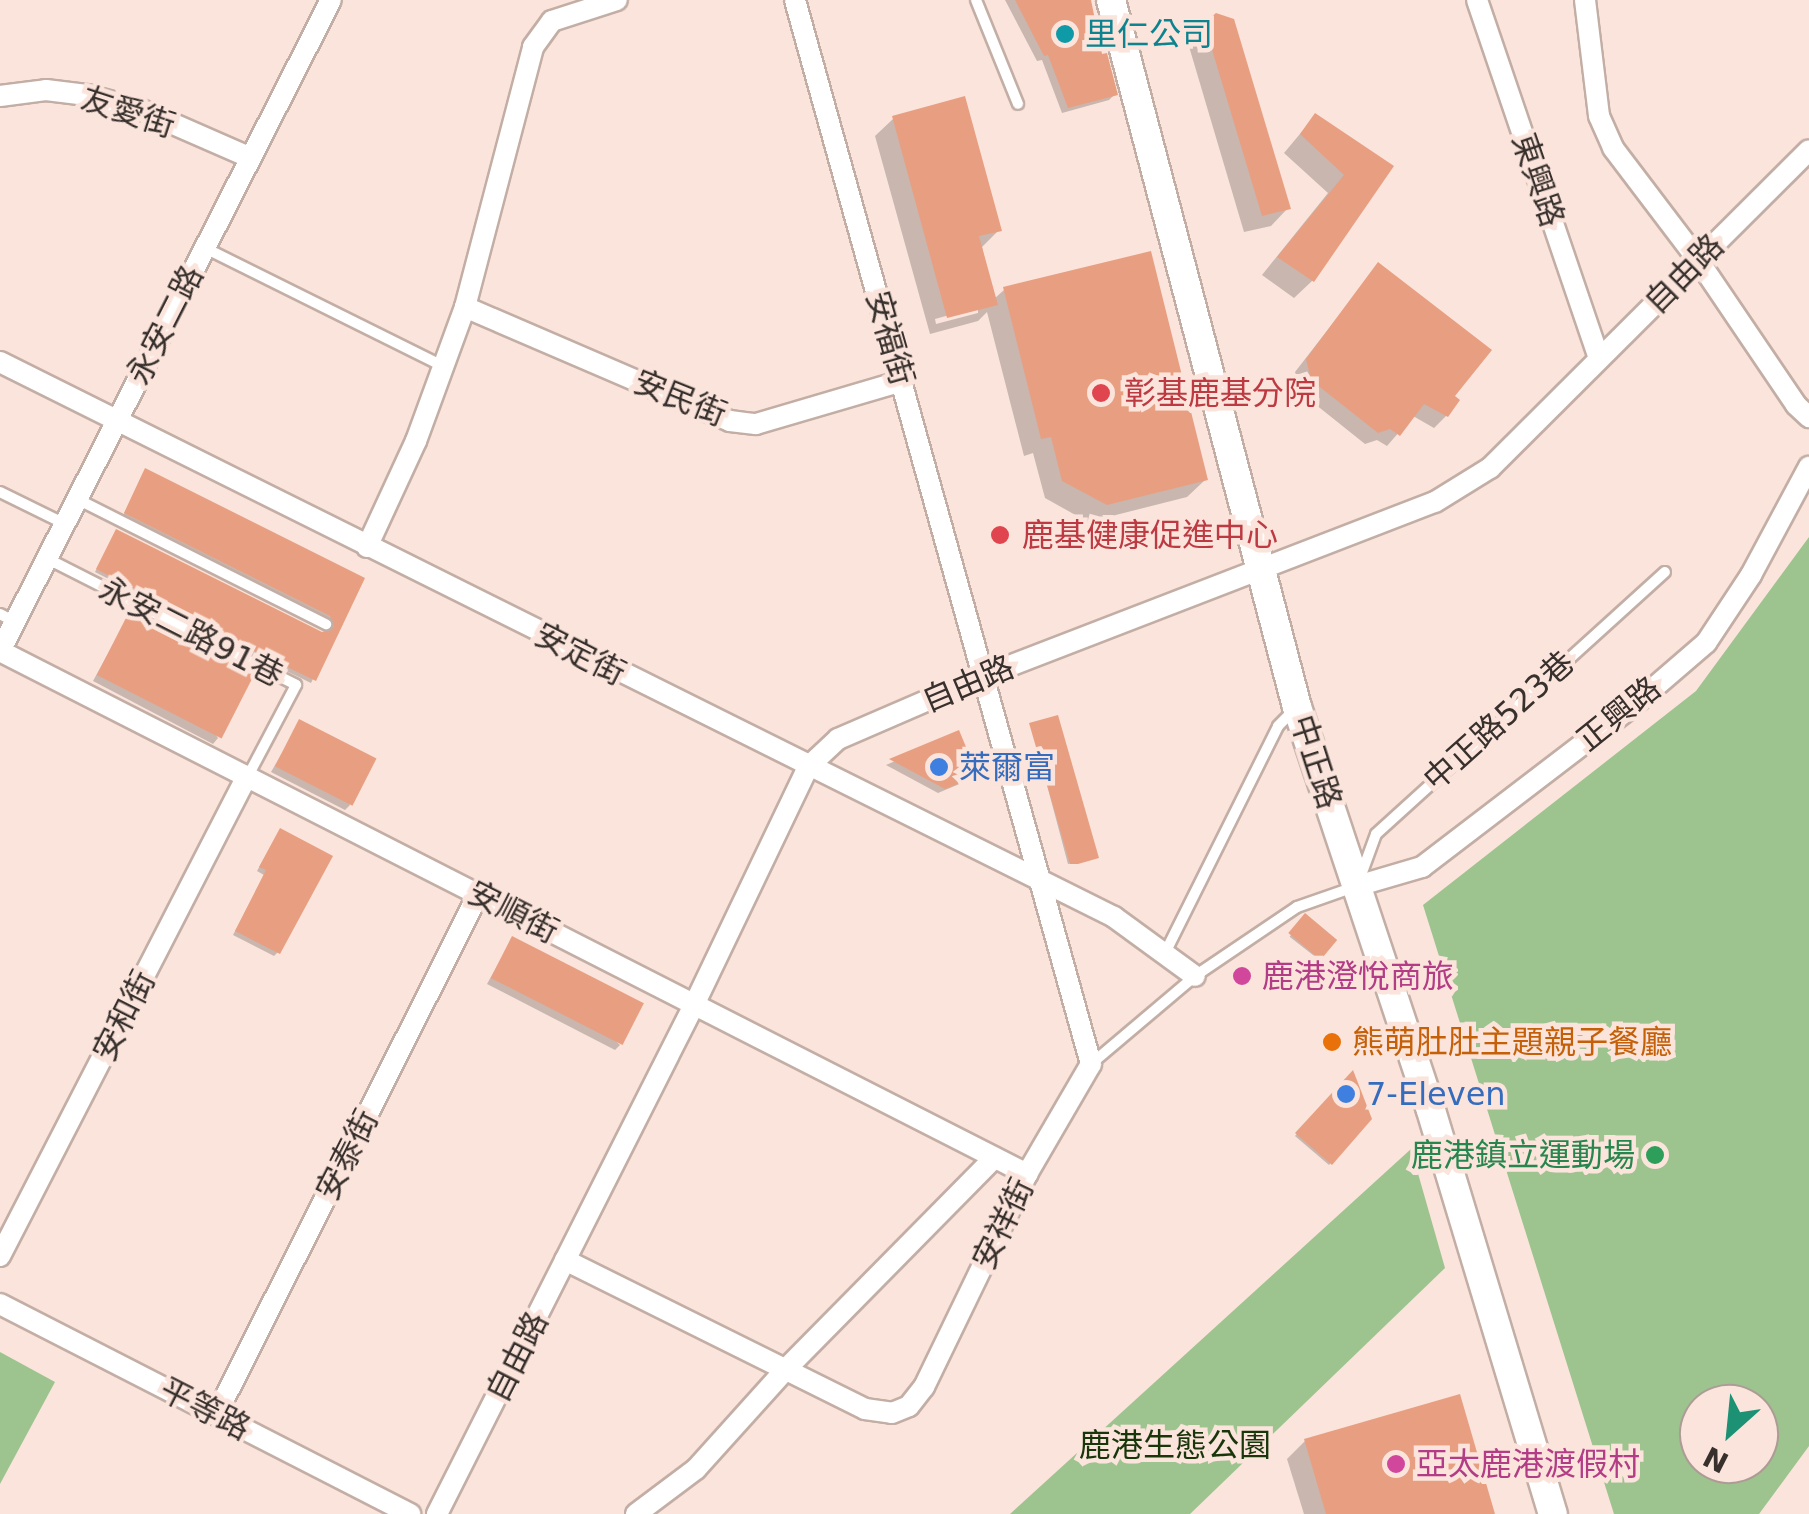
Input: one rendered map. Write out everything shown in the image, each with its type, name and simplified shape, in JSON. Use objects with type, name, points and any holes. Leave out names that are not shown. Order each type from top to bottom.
[{"type":"main road","name":"中正路","points":[[1112,0],[1297,707],[1430,1107],[1553,1514]]},
{"type":"street","name":"永安二路","points":[[0,651],[7,618],[48,559],[331,0]]},
{"type":"street","points":[[366,547],[444,367],[465,307],[533,47],[552,21],[617,0]]},
{"type":"street","name":"安福街","points":[[795,0],[986,675]]},
{"type":"street","name":"東興路","points":[[1477,0],[1599,359]]},
{"type":"street","points":[[1585,0],[1599,116],[1613,148],[1698,260],[1796,405],[1809,417]]},
{"type":"street","name":"友愛街","points":[[0,96],[46,90],[86,95],[139,109],[251,158]]},
{"type":"street","name":"自由路","points":[[438,1514],[694,1005],[808,767],[838,739],[986,675],[1449,494],[1490,468],[1809,150]]},
{"type":"street","name":"安民街","points":[[465,307],[730,421],[756,424],[902,381]]},
{"type":"street","name":"安定街","points":[[0,362],[1114,917],[1166,951],[1195,976]]},
{"type":"street","name":"正興路","points":[[1357,886],[1422,867],[1634,704],[1706,642],[1750,575],[1809,466]]},
{"type":"street","name":"安順街","points":[[0,651],[1026,1174]]},
{"type":"street","points":[[986,675],[1091,1064]]},
{"type":"street","name":"安和街","points":[[0,1256],[247,776]]},
{"type":"street","name":"安泰街","points":[[216,1415],[478,895]]},
{"type":"street","name":"安祥街","points":[[565,1260],[865,1409],[892,1413],[909,1406],[924,1387],[1026,1174],[1091,1064]]},
{"type":"street","points":[[636,1514],[696,1469],[785,1370],[994,1158]]},
{"type":"street","name":"平等路","points":[[0,1304],[410,1514]]},
{"type":"lane","points":[[976,0],[1018,104]]},
{"type":"lane","points":[[205,248],[444,367]]},
{"type":"lane","points":[[0,492],[64,524]]},
{"type":"lane","points":[[77,499],[326,624]]},
{"type":"lane","name":"永安二路91巷","points":[[48,559],[296,685],[247,776]]},
{"type":"lane","name":"中正路523巷","points":[[1357,886],[1376,834],[1664,572]]},
{"type":"lane","points":[[1166,951],[1278,726],[1297,707]]},
{"type":"lane","points":[[1091,1064],[1195,976],[1297,907],[1357,886]]},
{"type":"green space","name":"鹿港鎮立運動場","points":[[1809,537],[1809,1446],[1759,1514],[1614,1514],[1423,905],[1696,691]]},
{"type":"green space","name":"鹿港生態公園","points":[[1411,1149],[1445,1268],[1190,1514],[1010,1514]]},
{"type":"green space","points":[[0,1352],[55,1382],[0,1484]]},
{"type":"building","points":[[1015,0],[1091,0],[1102,54],[1107,53],[1118,95],[1068,108],[1048,55],[1044,56]]},
{"type":"building","points":[[1216,13],[1234,19],[1291,209],[1262,216],[1204,23]]},
{"type":"building","points":[[965,96],[1002,231],[979,236],[998,305],[947,318],[892,116]]},
{"type":"building","points":[[1315,113],[1394,166],[1314,282],[1277,257],[1344,175],[1300,134]]},
{"type":"building","name":"彰基鹿基分院","points":[[1151,251],[1208,480],[1107,505],[1062,481],[1051,437],[1041,439],[1003,287]]},
{"type":"building","points":[[1378,262],[1492,350],[1455,396],[1460,400],[1448,417],[1424,404],[1400,436],[1390,429],[1378,433],[1311,380],[1306,359]]},
{"type":"building","points":[[145,468],[365,578],[316,681],[138,595],[139,591],[96,569],[116,529],[322,632],[334,627],[330,616],[124,513]]},
{"type":"building","points":[[130,610],[255,674],[222,739],[97,675]]},
{"type":"building","points":[[1058,715],[1099,858],[1078,864],[1070,864],[1029,723]]},
{"type":"building","points":[[299,719],[377,758],[352,806],[275,766]]},
{"type":"building","name":"萊爾富","points":[[959,730],[978,776],[945,789],[889,759]]},
{"type":"building","points":[[280,828],[333,856],[280,954],[235,931],[266,870],[259,867]]},
{"type":"building","points":[[1305,913],[1337,940],[1320,960],[1288,933]]},
{"type":"building","points":[[512,936],[644,1003],[623,1045],[491,978]]},
{"type":"building","name":"7-Eleven","points":[[1353,1070],[1372,1119],[1332,1165],[1295,1133]]},
{"type":"building","name":"亞太鹿港渡假村","points":[[1460,1394],[1495,1514],[1326,1514],[1304,1439]]},
{"type":"place","name":"里仁公司","points":[[1065,34]]},
{"type":"place","name":"彰基鹿基分院","points":[[1101,393]]},
{"type":"place","name":"鹿基健康促進中心","points":[[1000,535]]},
{"type":"place","name":"萊爾富","points":[[939,767]]},
{"type":"place","name":"鹿港澄悅商旅","points":[[1242,976]]},
{"type":"place","name":"熊萌肚肚主題親子餐廳","points":[[1332,1042]]},
{"type":"place","name":"7-Eleven","points":[[1346,1094]]},
{"type":"place","name":"鹿港鎮立運動場","points":[[1655,1155]]},
{"type":"place","name":"亞太鹿港渡假村","points":[[1396,1464]]}]
